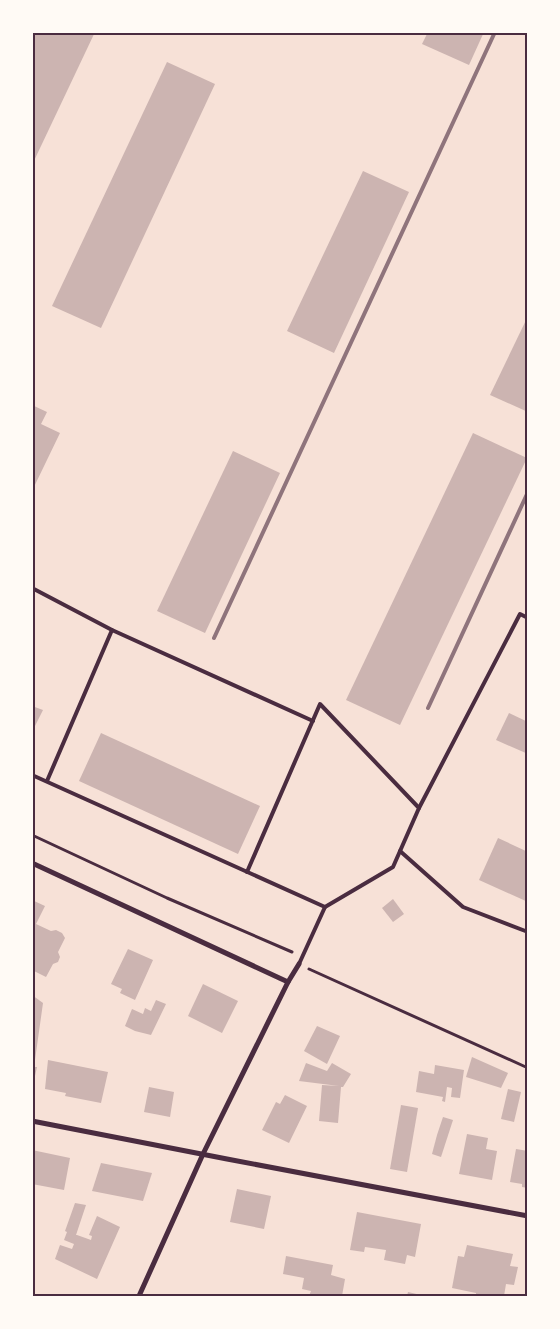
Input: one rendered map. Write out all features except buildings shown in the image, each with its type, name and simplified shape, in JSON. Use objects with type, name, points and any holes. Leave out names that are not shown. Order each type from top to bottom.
[{"type":"street","points":[[32,863],[288,982]]},
{"type":"street","points":[[139,1296],[203,1154],[288,982],[299,964]]},
{"type":"street","points":[[32,1121],[528,1216]]},
{"type":"lane","points":[[32,588],[112,630],[313,721]]},
{"type":"lane","points":[[299,964],[325,907],[393,867],[419,808],[520,614],[528,618]]},
{"type":"lane","points":[[47,781],[112,630]]},
{"type":"lane","points":[[247,872],[320,704],[419,808]]},
{"type":"lane","points":[[32,775],[325,907]]},
{"type":"lane","points":[[400,851],[463,907],[528,932]]},
{"type":"path","points":[[32,835],[167,898],[284,948],[302,958]]},
{"type":"path","points":[[299,964],[528,1068]]},
{"type":"railway","points":[[214,638],[495,32]]},
{"type":"railway","points":[[428,708],[528,492]]}]
